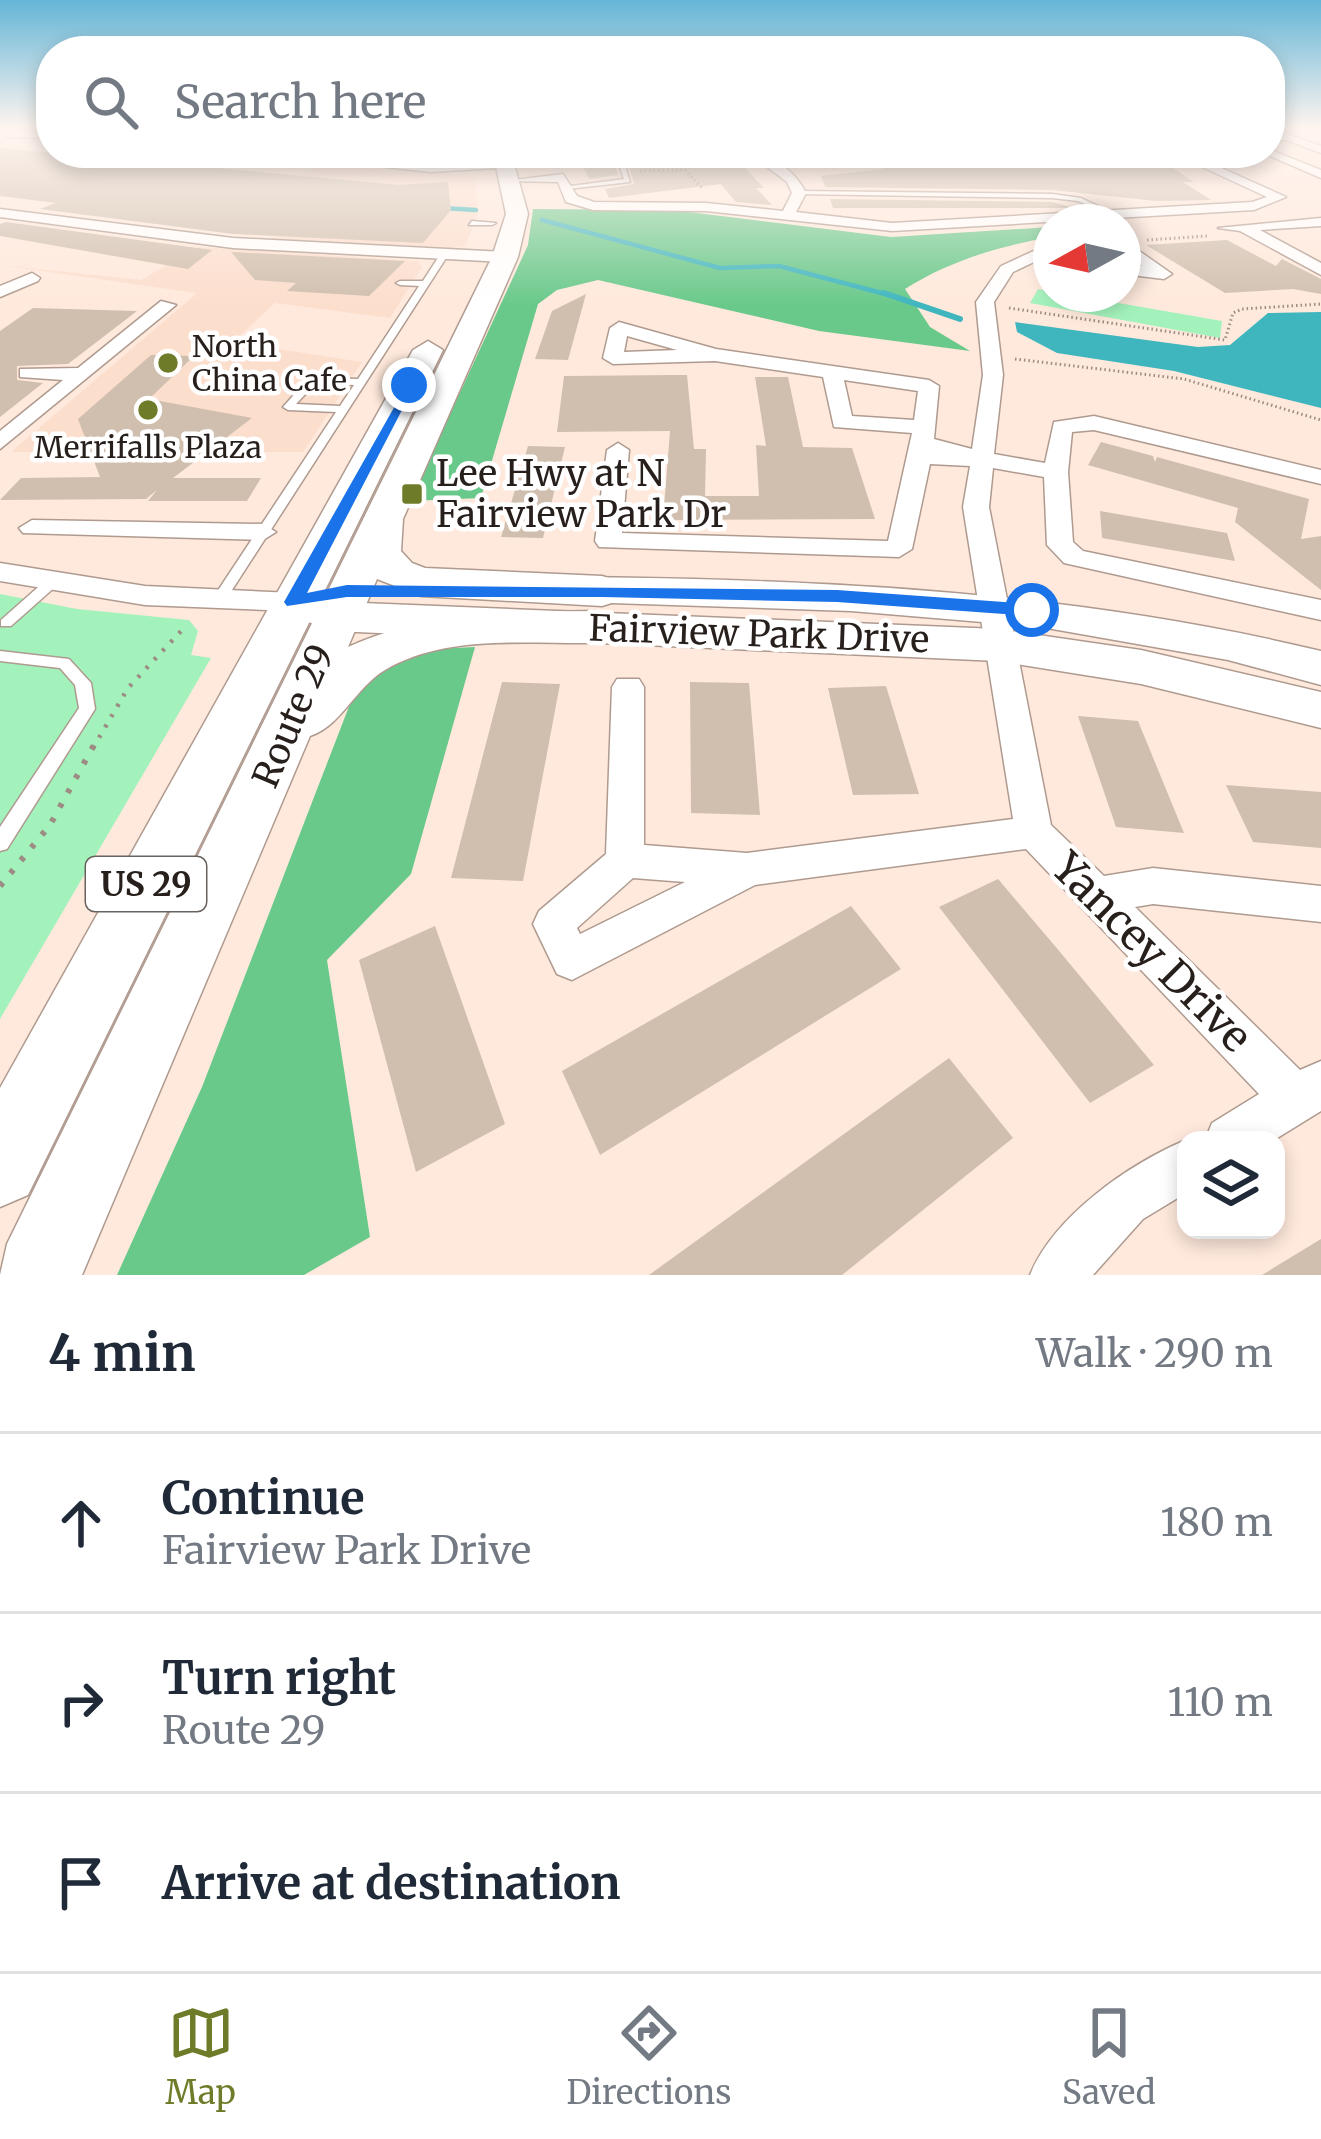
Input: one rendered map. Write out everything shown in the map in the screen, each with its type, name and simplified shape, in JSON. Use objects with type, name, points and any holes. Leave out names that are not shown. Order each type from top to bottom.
[{"type":"main road","name":"Route 29","points":[[0,1167],[325,603],[383,514],[492,256],[482,223],[495,203],[495,188]]},
{"type":"main road","name":"Route 29","points":[[38,1275],[258,798],[325,603],[492,256],[516,224],[503,188]]},
{"type":"main road","points":[[383,514],[380,552],[396,573],[421,582],[599,609]]},
{"type":"main road","name":"Fairview Park Drive","points":[[325,603],[1168,632],[1321,668]]},
{"type":"main road","points":[[258,798],[334,680],[377,648],[445,631],[599,609]]},
{"type":"main road","name":"Fairview Park Drive","points":[[995,625],[1141,667],[1321,710]]},
{"type":"street","points":[[566,188],[571,199],[593,206],[706,207],[892,227],[1033,219]]},
{"type":"street","points":[[787,216],[799,193],[795,188]]},
{"type":"street","points":[[1141,213],[1254,206],[1279,197],[1257,188]]},
{"type":"street","points":[[0,213],[389,257],[492,256]]},
{"type":"street","points":[[1199,230],[1321,221]]},
{"type":"street","points":[[1243,227],[1321,270]]},
{"type":"street","points":[[1141,251],[1164,274],[1141,271]]},
{"type":"street","points":[[985,304],[996,278],[1033,258]]},
{"type":"street","points":[[0,292],[32,278]]},
{"type":"street","points":[[0,442],[167,304]]},
{"type":"street","name":"Yancey Drive","points":[[985,304],[993,375],[977,533],[1034,832],[1309,1092],[1244,1131]]},
{"type":"street","points":[[618,450],[608,542],[898,549],[922,442],[928,386],[715,355]]},
{"type":"street","points":[[832,372],[842,422],[981,459],[1056,472]]},
{"type":"street","points":[[27,373],[83,374]]},
{"type":"street","points":[[1321,477],[1094,423],[1062,428],[1056,472],[1060,545],[1073,557],[1321,610]]},
{"type":"street","points":[[32,528],[263,532]]},
{"type":"street","points":[[0,572],[50,584],[218,602],[325,603]]},
{"type":"street","points":[[625,861],[628,687]]},
{"type":"street","points":[[749,869],[572,960],[553,924],[625,861],[749,869],[1034,832]]},
{"type":"street","points":[[1100,895],[1153,886],[1321,904]]},
{"type":"street","points":[[1057,1275],[1126,1201],[1177,1171]]},
{"type":"lane","points":[[799,193],[1066,197],[1084,204]]},
{"type":"lane","points":[[218,602],[425,284],[440,253]]},
{"type":"lane","points":[[400,283],[425,284]]},
{"type":"lane","points":[[343,409],[288,406],[313,380],[361,382]]},
{"type":"lane","points":[[2,625],[50,584]]},
{"type":"lane","points":[[0,656],[64,663],[83,683],[87,709],[0,843]]},
{"type":"path","points":[[701,188],[711,200],[706,207]]},
{"type":"path","points":[[985,304],[1225,340],[1233,313],[1242,309],[1321,304]]},
{"type":"path","points":[[1015,359],[1184,379],[1321,420]]},
{"type":"path","points":[[0,886],[33,857],[50,830],[129,680],[182,630]]},
{"type":"shaded area","points":[[273,188],[476,188],[478,215],[465,246],[444,249],[271,239],[326,200],[261,193]]},
{"type":"shaded area","points":[[198,247],[418,261],[422,267],[390,318],[275,303],[233,342],[362,362],[303,452],[11,452],[197,293],[0,265],[141,280]]},
{"type":"green space","points":[[533,209],[672,210],[891,237],[1033,228],[1033,241],[975,256],[905,289],[930,327],[970,351],[819,331],[598,280],[557,290],[538,304],[481,498],[410,501],[528,245]]},
{"type":"green space","points":[[1141,307],[1222,321],[1220,338],[1079,312],[1141,312]]},
{"type":"green space","points":[[0,594],[77,609],[189,620],[198,631],[191,655],[211,658],[0,1019]]},
{"type":"green space","points":[[475,647],[411,874],[327,960],[370,1237],[304,1275],[117,1275],[202,1087],[355,691],[409,654]]},
{"type":"water","points":[[1321,312],[1321,408],[1174,371],[1057,353],[1017,332],[1015,322],[1198,347],[1230,345],[1268,313]]},
{"type":"building","points":[[0,188],[449,188],[451,210],[423,243],[233,234],[40,209],[56,203],[0,196]]},
{"type":"building","points":[[614,188],[693,188],[609,198],[605,189]]},
{"type":"building","points":[[724,188],[764,188],[756,188],[772,205],[736,202]]},
{"type":"building","points":[[863,188],[1192,188],[1211,200],[1156,201],[1052,190]]},
{"type":"building","points":[[830,199],[1059,204],[1033,204],[1033,208],[833,208]]},
{"type":"building","points":[[0,224],[212,250],[188,269],[0,236]]},
{"type":"building","points":[[1227,240],[1276,266],[1282,259],[1321,279],[1321,294],[1293,289],[1225,293],[1146,245]]},
{"type":"building","points":[[231,252],[405,261],[369,296],[287,291],[296,283],[255,280]]},
{"type":"building","points":[[586,294],[568,360],[535,359],[552,311]]},
{"type":"building","points":[[33,308],[137,311],[68,364],[17,366],[17,380],[43,383],[0,417],[0,331]]},
{"type":"building","points":[[151,355],[194,356],[149,399],[252,418],[173,478],[261,478],[247,501],[148,501],[157,490],[146,499],[0,500],[21,478],[100,477],[78,419]]},
{"type":"building","points":[[687,375],[694,449],[706,449],[705,496],[759,496],[756,445],[766,446],[755,377],[788,377],[803,447],[852,448],[875,519],[663,520],[670,431],[557,432],[564,376]]},
{"type":"building","points":[[1101,442],[1153,456],[1155,462],[1157,457],[1309,499],[1301,539],[1321,536],[1321,590],[1235,522],[1238,508],[1088,465]]},
{"type":"building","points":[[528,446],[565,447],[543,538],[501,537]]},
{"type":"building","points":[[1100,511],[1227,533],[1235,561],[1102,538]]},
{"type":"building","points":[[502,682],[560,684],[523,881],[451,878]]},
{"type":"building","points":[[690,682],[749,683],[760,815],[691,813]]},
{"type":"building","points":[[886,686],[919,794],[853,795],[828,688]]},
{"type":"building","points":[[1078,716],[1138,721],[1184,833],[1116,827]]},
{"type":"building","points":[[1226,785],[1321,792],[1321,848],[1253,842]]},
{"type":"building","points":[[998,879],[1154,1065],[1090,1103],[939,907]]},
{"type":"building","points":[[851,906],[901,969],[600,1155],[562,1071]]},
{"type":"building","points":[[435,926],[505,1124],[416,1172],[359,960]]},
{"type":"building","points":[[949,1058],[1013,1138],[842,1275],[649,1275]]},
{"type":"building","points":[[1321,1239],[1321,1275],[1262,1275]]},
{"type":"waterway","points":[[442,208],[476,210]]},
{"type":"waterway","points":[[542,220],[720,268],[779,266],[892,296]]},
{"type":"waterway","points":[[884,293],[892,296]]},
{"type":"waterway","points":[[892,296],[960,319]]},
{"type":"place","name":"North China Cafe","points":[[168,363]]},
{"type":"place","name":"Merrifalls Plaza","points":[[148,410]]},
{"type":"place","name":"Lee Hwy at N Fairview Park Dr","points":[[412,494]]},
{"type":"route","points":[[409,385],[293,602],[347,591],[602,591],[916,599],[1032,610]]}]
